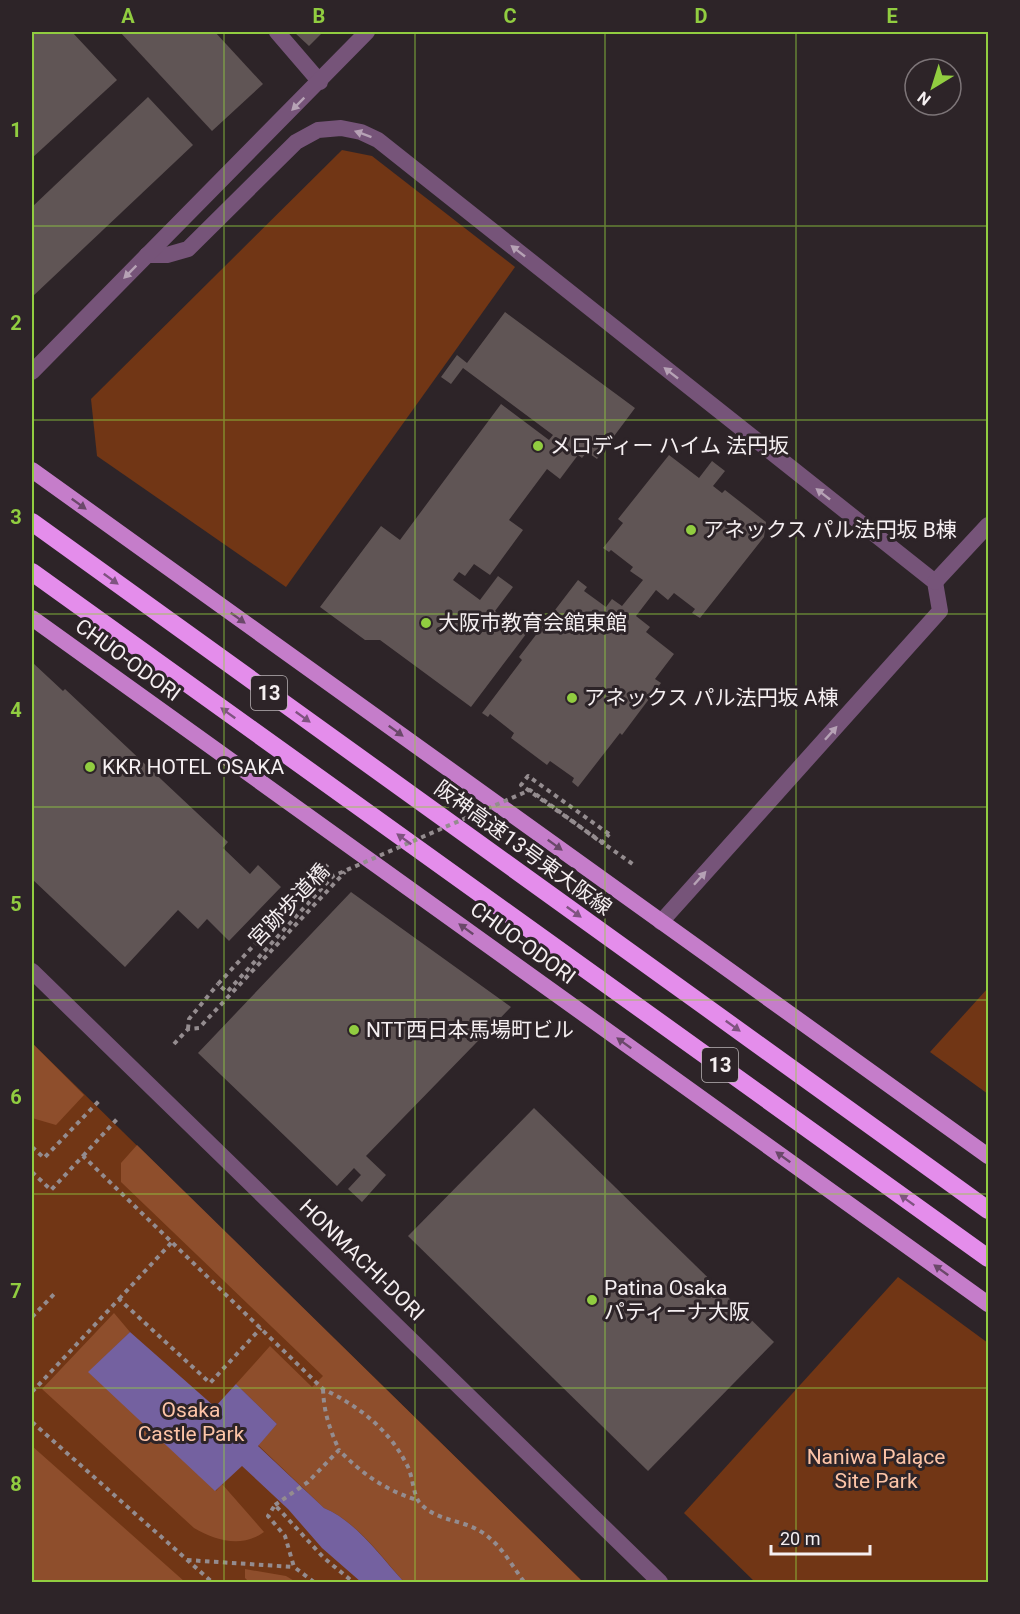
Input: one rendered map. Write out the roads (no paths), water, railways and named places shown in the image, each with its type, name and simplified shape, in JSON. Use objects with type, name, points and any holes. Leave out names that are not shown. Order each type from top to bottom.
[{"type":"highway","name":"阪神高速13号東大阪線","points":[[32,522],[988,1210]]},
{"type":"highway","name":"13","points":[[32,572],[988,1258]]},
{"type":"main road","points":[[32,470],[988,1156]]},
{"type":"main road","name":"CHUO-ODORI","points":[[32,618],[988,1304]]},
{"type":"street","points":[[277,32],[320,82]]},
{"type":"street","points":[[32,372],[368,32]]},
{"type":"street","points":[[147,255],[167,255],[188,249],[296,142],[318,130],[341,128],[361,132],[378,140],[935,582],[940,611],[661,922]]},
{"type":"street","points":[[935,582],[988,525]]},
{"type":"street","name":"HONMACHI-DORI","points":[[32,971],[660,1582]]},
{"type":"place","name":"メロディー ハイム 法円坂","points":[[538,446]]},
{"type":"place","name":"アネックス パル法円坂 B棟","points":[[691,530]]},
{"type":"place","name":"大阪市教育会館東館","points":[[426,623]]},
{"type":"place","name":"アネックス パル法円坂 A棟","points":[[572,698]]},
{"type":"place","name":"KKR HOTEL OSAKA","points":[[90,767]]},
{"type":"place","name":"NTT西日本馬場町ビル","points":[[354,1030]]},
{"type":"place","name":"Patina Osaka パティーナ大阪","points":[[592,1300]]},
{"type":"park label","name":"Osaka Castle Park","points":[[191,1422]]},
{"type":"park label","name":"Naniwa Palące Site Park","points":[[876,1469]]}]
